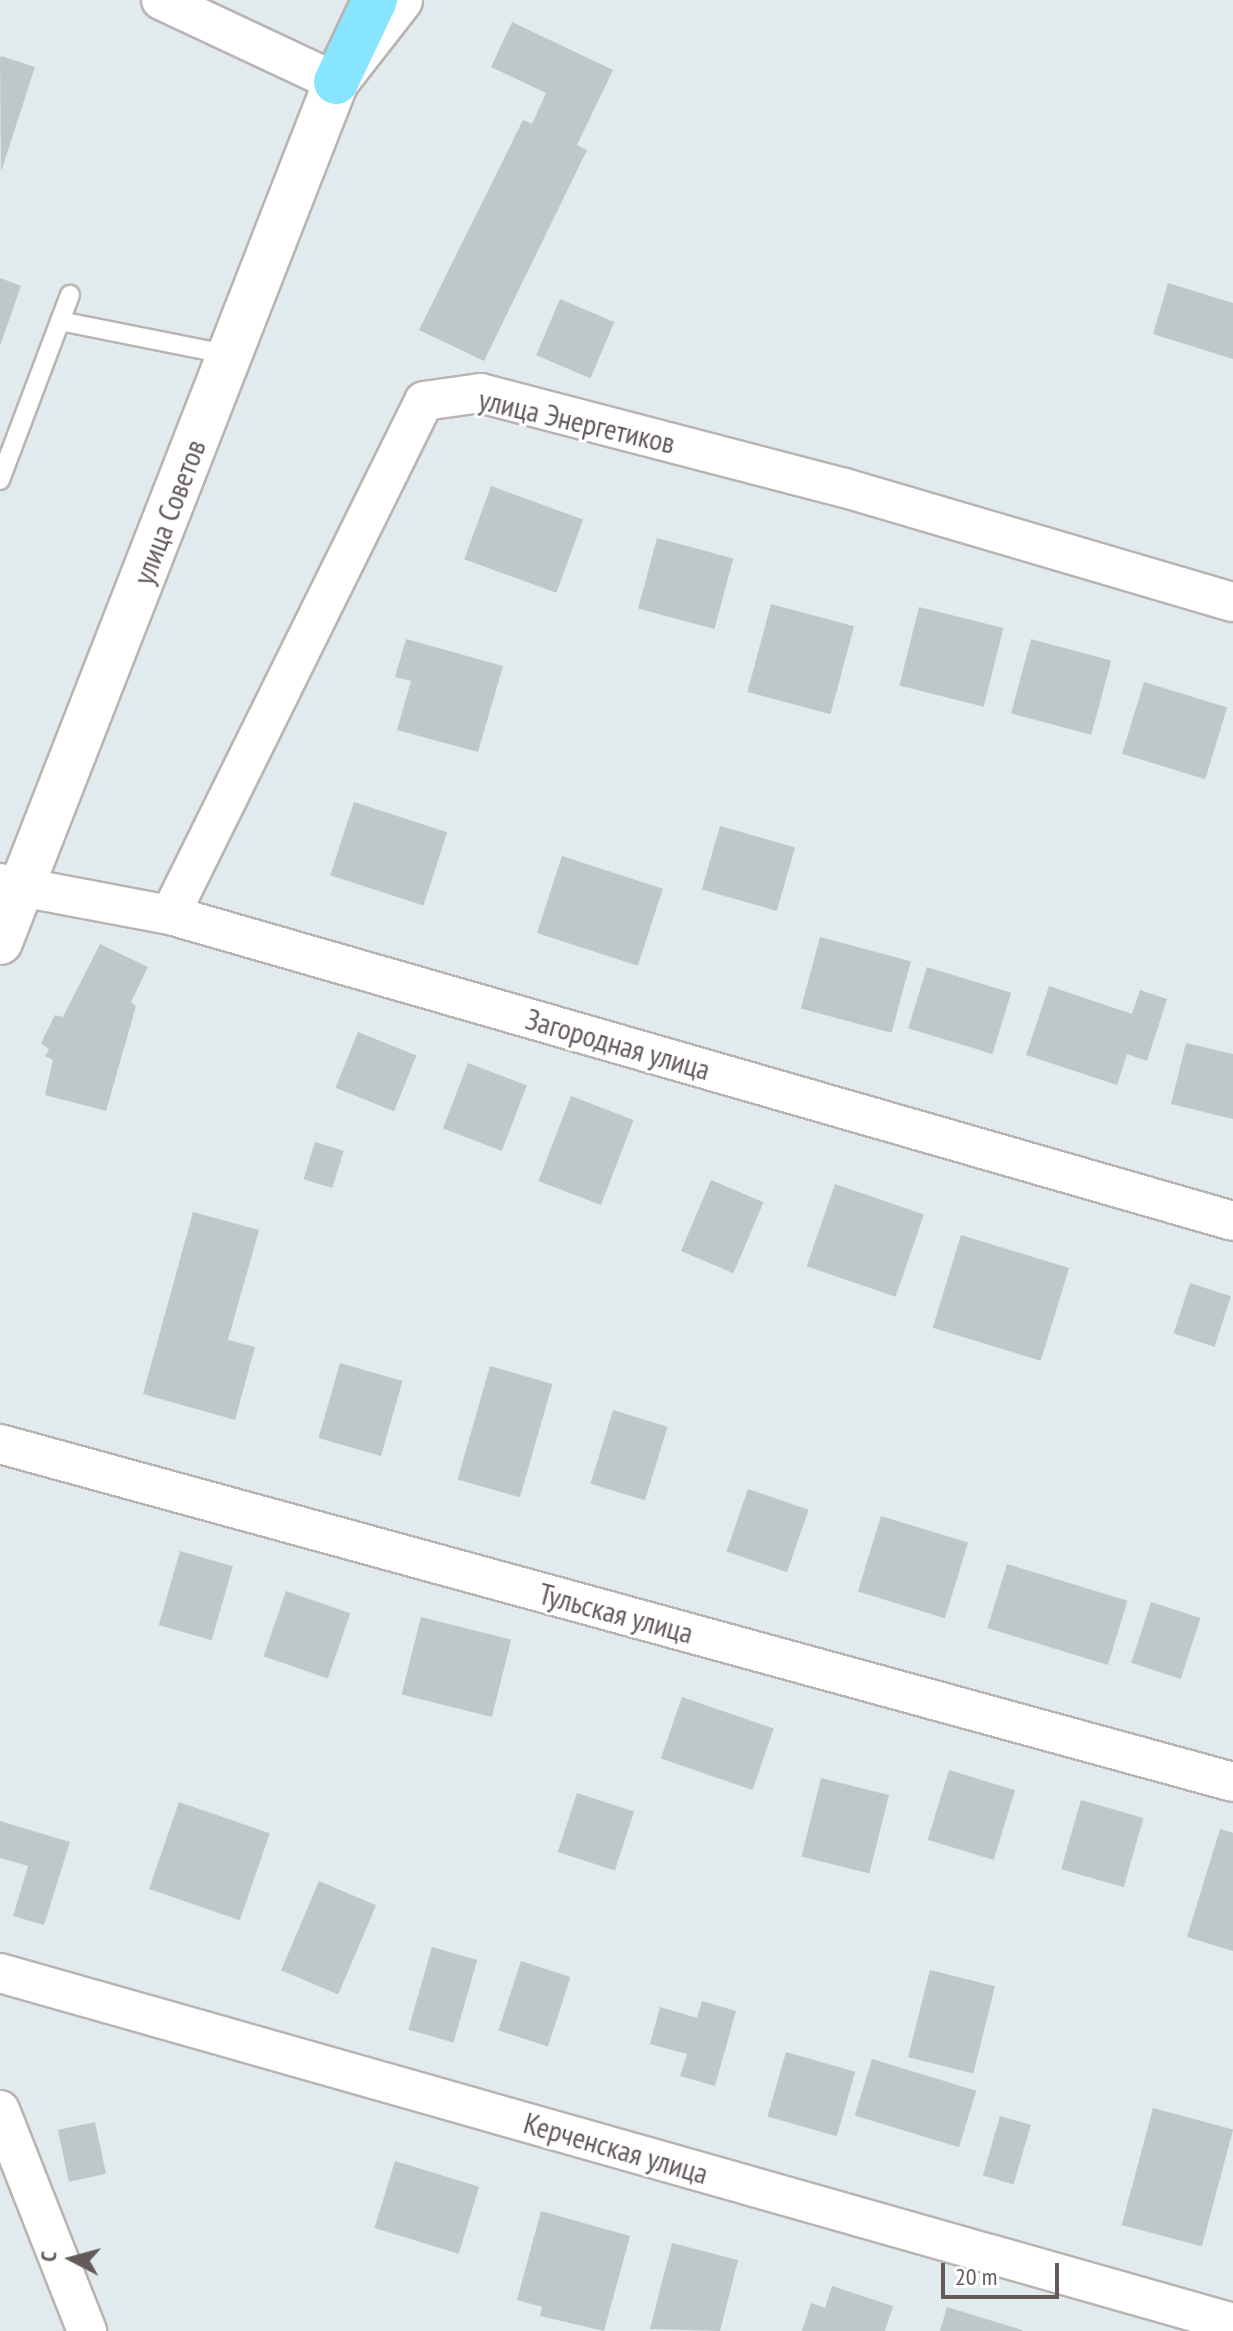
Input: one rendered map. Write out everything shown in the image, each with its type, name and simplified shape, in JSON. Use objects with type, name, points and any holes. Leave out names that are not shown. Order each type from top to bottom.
[{"type":"highway","points":[[336,82],[360,0]]},
{"type":"highway","points":[[336,82],[375,0]]},
{"type":"main road","name":"улица Советов","points":[[0,942],[11,886],[230,355],[336,82],[400,0]]},
{"type":"street","points":[[161,0],[336,82]]},
{"type":"street","name":"улица Энергетиков","points":[[170,915],[424,401],[480,393],[845,488],[1233,602]]},
{"type":"street","name":"Загородная улица","points":[[11,886],[170,915],[1233,1221]]},
{"type":"street","name":"Тульская улица","points":[[0,1444],[1233,1782]]},
{"type":"street","name":"Керченская улица","points":[[0,1973],[1233,2323]]},
{"type":"street","points":[[0,2110],[87,2331]]},
{"type":"lane","points":[[0,480],[70,295]]},
{"type":"lane","points":[[60,321],[230,355]]},
{"type":"building","points":[[512,22],[613,70],[577,145],[587,150],[484,361],[419,330],[523,120],[532,124],[546,93],[491,67]]},
{"type":"building","points":[[1,56],[35,67],[1,172],[0,59]]},
{"type":"building","points":[[0,278],[21,286],[0,346]]},
{"type":"building","points":[[1168,283],[1233,303],[1233,359],[1153,334]]},
{"type":"building","points":[[560,299],[614,322],[590,378],[536,355]]},
{"type":"building","points":[[491,486],[583,520],[556,593],[464,559]]},
{"type":"building","points":[[657,538],[733,558],[714,629],[638,609]]},
{"type":"building","points":[[771,604],[854,626],[831,714],[747,692]]},
{"type":"building","points":[[919,607],[1003,628],[984,707],[899,686]]},
{"type":"building","points":[[406,639],[503,666],[478,752],[397,730],[411,681],[395,677]]},
{"type":"building","points":[[1031,639],[1111,660],[1091,735],[1011,713]]},
{"type":"building","points":[[1144,682],[1227,707],[1205,779],[1122,754]]},
{"type":"building","points":[[354,802],[447,832],[423,906],[330,875]]},
{"type":"building","points":[[720,826],[795,847],[777,911],[702,889]]},
{"type":"building","points":[[562,856],[663,889],[638,966],[537,933]]},
{"type":"building","points":[[820,937],[911,961],[892,1033],[801,1008]]},
{"type":"building","points":[[100,944],[148,967],[131,1002],[136,1006],[106,1111],[45,1095],[53,1060],[45,1056],[49,1049],[41,1043],[55,1015],[63,1017]]},
{"type":"building","points":[[927,967],[1011,993],[992,1054],[908,1028]]},
{"type":"building","points":[[1049,986],[1132,1014],[1140,990],[1167,999],[1147,1061],[1127,1054],[1117,1085],[1026,1055]]},
{"type":"building","points":[[358,1032],[416,1056],[394,1111],[336,1088]]},
{"type":"building","points":[[1186,1043],[1233,1054],[1233,1119],[1171,1104]]},
{"type":"building","points":[[468,1063],[527,1086],[502,1151],[443,1128]]},
{"type":"building","points":[[571,1096],[634,1120],[601,1205],[538,1181]]},
{"type":"building","points":[[315,1142],[344,1151],[332,1188],[304,1179]]},
{"type":"building","points":[[711,1180],[763,1202],[733,1273],[681,1251]]},
{"type":"building","points":[[835,1184],[924,1215],[896,1297],[807,1266]]},
{"type":"building","points":[[193,1212],[259,1230],[228,1340],[255,1347],[235,1420],[143,1394]]},
{"type":"building","points":[[961,1235],[1069,1268],[1041,1361],[933,1328]]},
{"type":"building","points":[[1190,1283],[1231,1296],[1215,1347],[1174,1333]]},
{"type":"building","points":[[340,1363],[402,1381],[381,1456],[319,1438]]},
{"type":"building","points":[[490,1366],[552,1384],[520,1497],[457,1479]]},
{"type":"building","points":[[613,1410],[668,1427],[645,1500],[590,1484]]},
{"type":"building","points":[[748,1489],[809,1510],[787,1572],[727,1551]]},
{"type":"building","points":[[881,1516],[968,1543],[945,1618],[858,1592]]},
{"type":"building","points":[[180,1551],[233,1566],[212,1640],[159,1625]]},
{"type":"building","points":[[1007,1564],[1127,1601],[1108,1665],[987,1628]]},
{"type":"building","points":[[286,1591],[350,1613],[328,1678],[264,1656]]},
{"type":"building","points":[[1151,1602],[1200,1618],[1181,1679],[1131,1663]]},
{"type":"building","points":[[421,1617],[511,1639],[492,1717],[402,1695]]},
{"type":"building","points":[[682,1697],[774,1729],[753,1790],[661,1758]]},
{"type":"building","points":[[949,1770],[1015,1790],[994,1860],[928,1840]]},
{"type":"building","points":[[821,1778],[889,1795],[869,1874],[801,1857]]},
{"type":"building","points":[[577,1793],[634,1812],[615,1871],[558,1852]]},
{"type":"building","points":[[1081,1800],[1143,1818],[1124,1887],[1061,1869]]},
{"type":"building","points":[[179,1802],[270,1833],[240,1920],[149,1889]]},
{"type":"building","points":[[0,1821],[70,1842],[44,1925],[13,1916],[28,1866],[0,1858]]},
{"type":"building","points":[[1220,1829],[1233,1833],[1233,1951],[1187,1937]]},
{"type":"building","points":[[319,1881],[376,1905],[338,1995],[281,1970]]},
{"type":"building","points":[[432,1947],[477,1960],[453,2043],[408,2030]]},
{"type":"building","points":[[521,1961],[570,1977],[548,2046],[498,2030]]},
{"type":"building","points":[[930,1970],[995,1986],[973,2074],[908,2057]]},
{"type":"building","points":[[702,2001],[736,2011],[715,2086],[680,2076],[687,2054],[650,2044],[660,2007],[697,2018]]},
{"type":"building","points":[[786,2052],[855,2072],[837,2136],[768,2116]]},
{"type":"building","points":[[872,2059],[976,2091],[959,2147],[855,2115]]},
{"type":"building","points":[[1153,2108],[1233,2129],[1202,2246],[1122,2225]]},
{"type":"building","points":[[1000,2116],[1031,2125],[1014,2184],[983,2176]]},
{"type":"building","points":[[95,2122],[106,2174],[69,2182],[58,2130]]},
{"type":"building","points":[[395,2161],[479,2187],[459,2254],[375,2228]]},
{"type":"building","points":[[541,2211],[630,2236],[604,2331],[540,2316],[542,2307],[517,2300]]},
{"type":"building","points":[[672,2243],[738,2260],[720,2331],[650,2329]]},
{"type":"building","points":[[832,2286],[893,2306],[885,2331],[802,2331],[811,2303],[825,2308]]},
{"type":"building","points":[[947,2307],[1022,2330],[1022,2331],[940,2331]]}]
